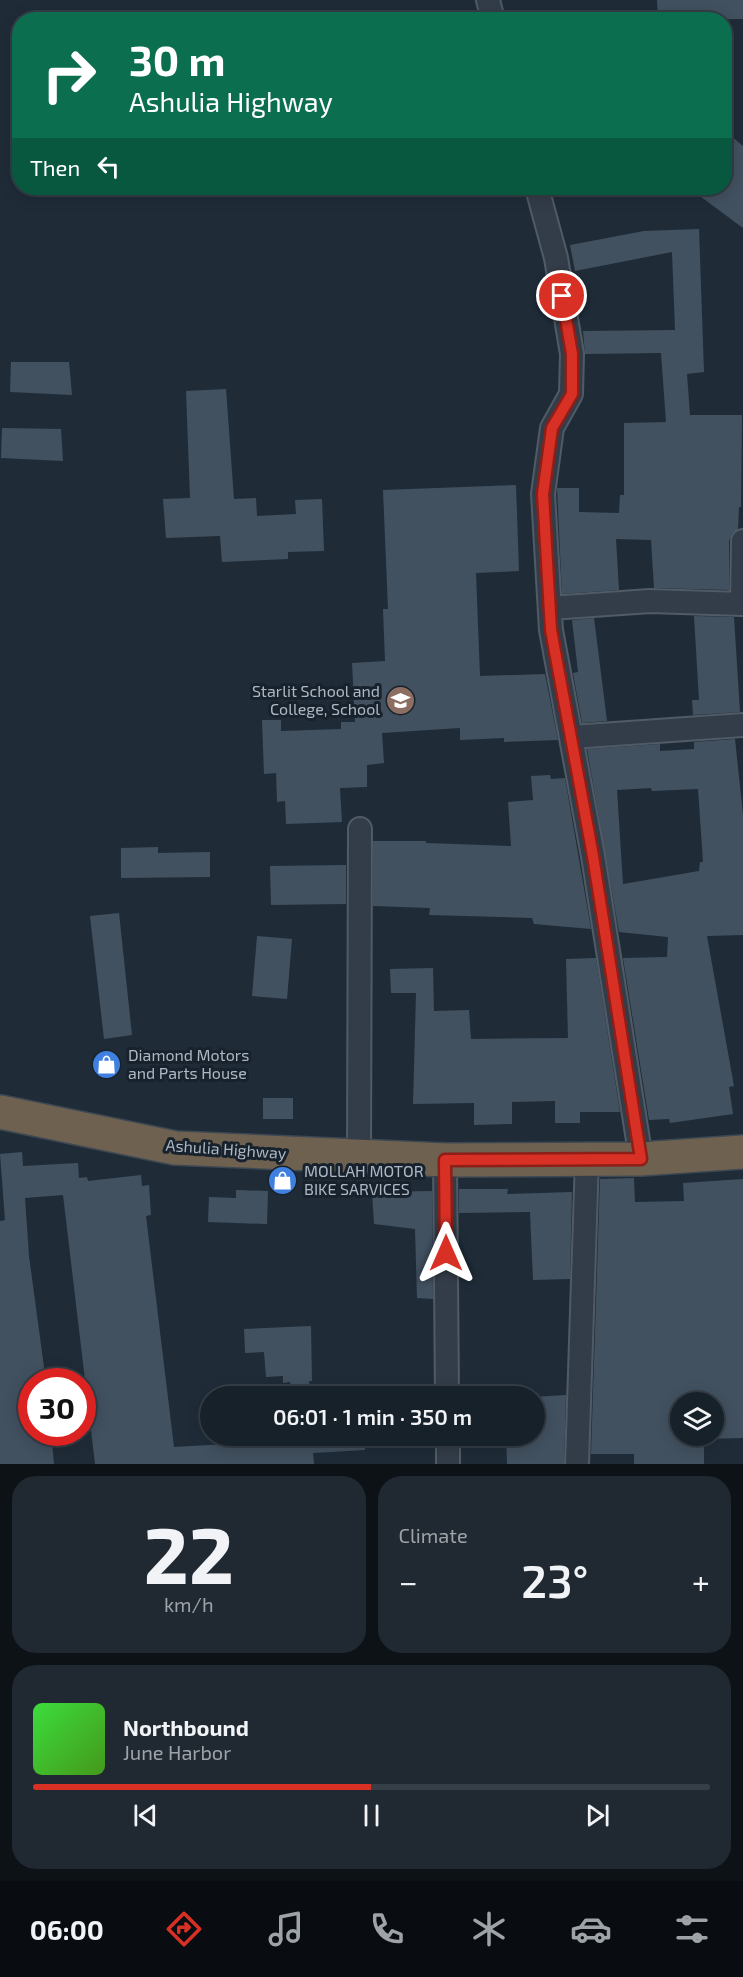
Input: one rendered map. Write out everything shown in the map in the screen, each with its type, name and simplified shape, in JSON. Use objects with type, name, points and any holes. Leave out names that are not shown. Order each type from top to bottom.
[{"type":"highway","name":"Ashulia Highway","points":[[0,1112],[175,1148],[445,1160],[641,1159],[743,1152]]},
{"type":"street","points":[[539,195],[556,258],[572,354],[572,394],[552,428],[543,494],[551,630],[572,737],[641,1159]]},
{"type":"street","points":[[550,608],[650,602],[742,604],[743,541]]},
{"type":"street","points":[[572,737],[743,725]]},
{"type":"street","points":[[358,1156],[360,829]]},
{"type":"street","points":[[577,1464],[587,1158]]},
{"type":"street","points":[[445,1160],[447,1386]]},
{"type":"street","points":[[448,1446],[448,1464]]},
{"type":"building","points":[[657,0],[743,0],[743,19],[732,19],[732,12],[658,12]]},
{"type":"building","points":[[732,137],[743,146],[743,228],[698,195],[732,195]]},
{"type":"building","points":[[699,229],[704,372],[687,374],[690,415],[742,415],[741,507],[739,507],[738,529],[729,541],[729,590],[654,588],[651,540],[616,539],[619,590],[562,594],[557,488],[579,488],[579,512],[619,513],[620,495],[624,495],[624,423],[666,422],[661,353],[585,354],[583,331],[675,330],[672,252],[575,271],[570,245],[644,231]]},
{"type":"building","points":[[11,362],[69,362],[72,395],[10,392]]},
{"type":"building","points":[[226,389],[234,499],[256,498],[257,516],[296,514],[295,500],[322,499],[324,551],[288,552],[288,559],[222,562],[220,536],[166,538],[163,499],[190,498],[186,391]]},
{"type":"building","points":[[2,428],[61,429],[63,461],[1,458]]},
{"type":"building","points":[[516,485],[519,571],[476,573],[480,676],[545,674],[558,740],[504,742],[504,738],[460,740],[460,728],[382,733],[384,763],[367,765],[367,787],[340,788],[342,822],[286,824],[285,801],[277,802],[276,773],[264,774],[262,720],[281,720],[281,731],[341,729],[341,722],[355,722],[352,663],[385,661],[383,609],[388,609],[383,490]]},
{"type":"building","points":[[694,616],[734,617],[740,712],[693,715],[692,700],[699,700]]},
{"type":"building","points":[[594,618],[607,721],[582,723],[573,673],[578,672],[572,620]]},
{"type":"building","points":[[735,739],[743,815],[743,935],[707,936],[734,1086],[729,1087],[733,1114],[670,1123],[669,1119],[649,1120],[623,958],[667,957],[668,937],[619,932],[587,749],[660,744],[660,751],[694,749],[694,742]],"holes":[[[651,788],[652,791],[698,789],[703,862],[700,862],[699,871],[623,884],[617,790]]]},
{"type":"building","points":[[550,775],[551,779],[565,778],[591,929],[534,924],[532,918],[429,915],[430,908],[373,906],[373,841],[426,841],[426,843],[511,846],[508,802],[533,800],[531,776]]},
{"type":"building","points":[[158,847],[158,853],[210,852],[210,877],[121,878],[121,848]]},
{"type":"building","points":[[346,865],[346,904],[271,905],[270,866]]},
{"type":"building","points":[[119,913],[132,1035],[104,1039],[90,916]]},
{"type":"building","points":[[257,936],[292,939],[287,999],[252,996]]},
{"type":"building","points":[[596,958],[620,1112],[580,1112],[580,1123],[555,1123],[555,1101],[512,1102],[512,1124],[474,1125],[474,1103],[413,1104],[416,993],[391,993],[390,969],[433,968],[434,1011],[469,1010],[471,1039],[568,1038],[566,959]]},
{"type":"building","points":[[263,1098],[293,1098],[293,1119],[263,1119]]},
{"type":"building","points":[[22,1152],[23,1166],[78,1163],[79,1178],[87,1177],[88,1181],[141,1175],[142,1186],[149,1185],[151,1215],[146,1216],[174,1447],[365,1446],[365,1450],[313,1453],[314,1464],[95,1464],[93,1446],[96,1446],[96,1368],[84,1368],[63,1195],[25,1198],[29,1256],[44,1368],[18,1368],[18,1446],[52,1446],[54,1464],[0,1464],[0,1221],[5,1220],[0,1154]]},
{"type":"building","points":[[634,1178],[635,1202],[684,1201],[683,1183],[743,1179],[743,1438],[724,1438],[724,1392],[670,1392],[670,1446],[704,1446],[704,1464],[634,1464],[634,1454],[591,1454],[600,1179]]},
{"type":"building","points":[[459,1189],[508,1189],[507,1194],[572,1192],[570,1279],[533,1280],[530,1212],[459,1213]]},
{"type":"building","points":[[236,1190],[268,1191],[267,1224],[208,1222],[209,1197],[236,1198]]},
{"type":"building","points":[[432,1191],[433,1299],[417,1298],[415,1229],[374,1224],[372,1192]]},
{"type":"building","points":[[311,1326],[312,1381],[309,1381],[310,1386],[291,1386],[290,1382],[283,1383],[283,1376],[266,1377],[264,1352],[245,1353],[244,1329]]},
{"type":"building","points":[[566,1395],[564,1464],[507,1464],[506,1446],[545,1446],[545,1396]]},
{"type":"place","name":"Starlit School and College, School","points":[[401,700]]},
{"type":"place","name":"Diamond Motors and Parts House","points":[[107,1064]]},
{"type":"place","name":"MOLLAH MOTOR BIKE SARVICES","points":[[283,1180]]},
{"type":"route","points":[[446,1253],[445,1160],[641,1159],[593,856],[551,630],[543,494],[552,428],[572,394],[572,354],[562,296]]}]
